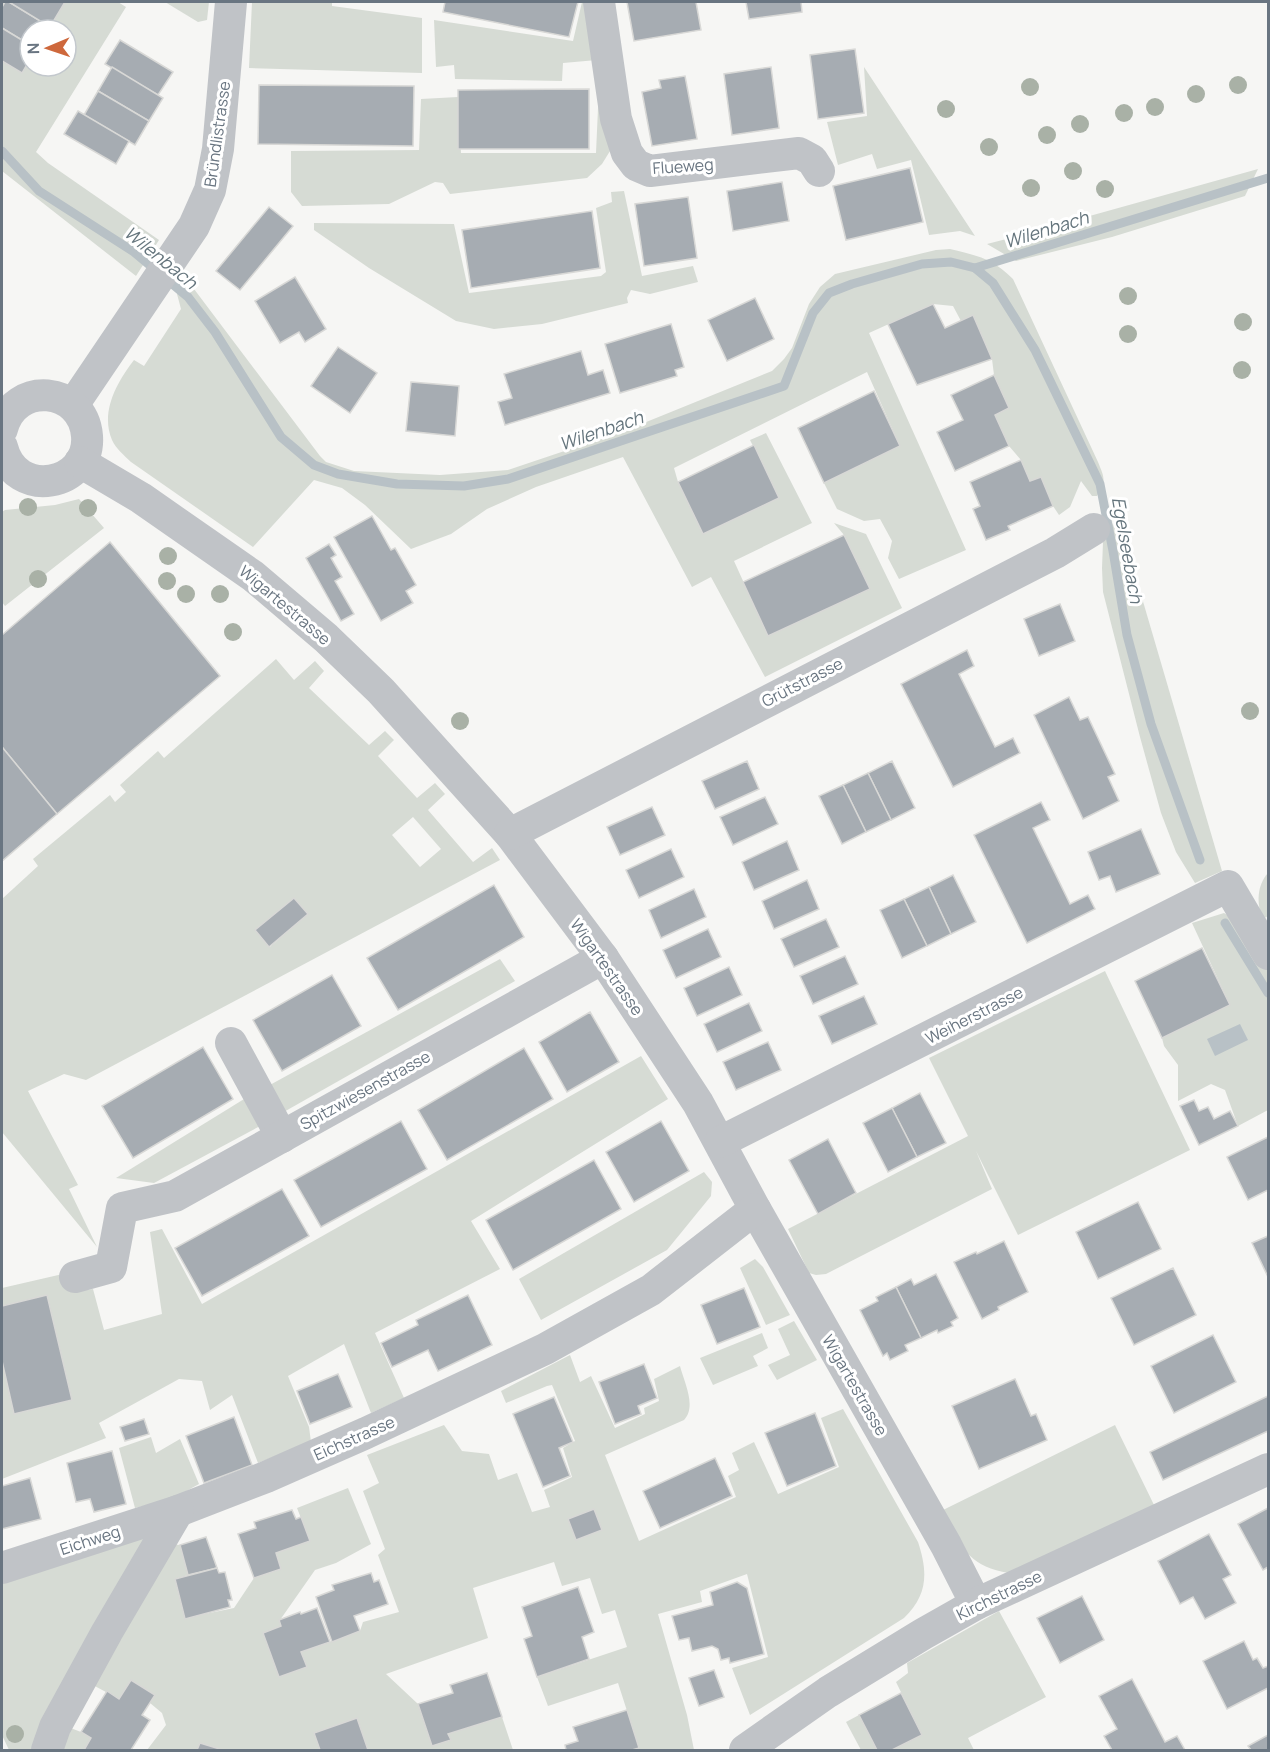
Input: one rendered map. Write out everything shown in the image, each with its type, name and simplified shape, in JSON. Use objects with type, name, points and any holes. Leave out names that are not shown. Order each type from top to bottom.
[{"type":"street","name":"Bründlistrasse","points":[[73,405],[195,226],[210,190],[218,149],[231,2]]},
{"type":"street","name":"Flueweg","points":[[599,2],[616,120],[627,153],[636,165],[650,171],[799,153],[812,160],[819,171]]},
{"type":"street","points":[[4,417],[16,404],[27,398],[51,395],[73,405],[85,426],[87,438],[80,462],[60,479],[46,482],[33,480],[21,476],[5,463]]},
{"type":"street","name":"Wigartestrasse","points":[[80,462],[141,498],[253,576],[326,638],[381,691],[510,834],[603,958],[698,1103],[755,1209],[946,1545],[976,1604]]},
{"type":"street","name":"Grütstrasse","points":[[510,834],[1055,553],[1094,529]]},
{"type":"street","name":"Weiherstrasse","points":[[720,1142],[1228,886],[1269,954]]},
{"type":"street","name":"Spitzwiesenstrasse","points":[[75,1277],[111,1267],[122,1208],[176,1196],[603,958]]},
{"type":"street","points":[[231,1043],[282,1137]]},
{"type":"street","name":"Eichstrasse","points":[[178,1511],[266,1478],[545,1349],[651,1290],[755,1209]]},
{"type":"street","name":"Kirchstrasse","points":[[745,1750],[828,1692],[976,1604],[1269,1468]]},
{"type":"street","points":[[47,1750],[55,1727],[101,1643],[178,1511]]},
{"type":"street","name":"Eichweg","points":[[2,1568],[178,1511]]},
{"type":"shaded area","points":[[2,2],[118,2],[126,7],[36,152],[48,163],[159,240],[136,276],[2,171]]},
{"type":"shaded area","points":[[165,2],[209,2],[207,20],[198,22]]},
{"type":"shaded area","points":[[252,2],[332,2],[332,6],[422,18],[422,73],[249,68]]},
{"type":"shaded area","points":[[582,2],[587,2],[597,60],[563,63],[562,81],[455,79],[454,65],[436,67],[434,20],[573,41]]},
{"type":"shaded area","points":[[864,67],[975,236],[960,231],[929,235],[911,160],[877,169],[872,154],[838,165],[827,122],[867,116]]},
{"type":"shaded area","points":[[599,86],[610,151],[602,164],[587,178],[450,194],[443,183],[435,182],[389,204],[302,206],[291,192],[291,151],[419,150],[421,99],[458,97],[461,153],[596,153]]},
{"type":"shaded area","points":[[1258,169],[1245,196],[1112,237],[1016,261],[987,244],[1018,236]]},
{"type":"shaded area","points":[[624,191],[642,276],[693,266],[698,282],[650,294],[631,290],[627,298],[628,303],[542,324],[494,329],[456,321],[369,268],[314,230],[314,223],[454,224],[469,293],[601,276],[606,272],[596,208],[612,202],[611,192]]},
{"type":"shaded area","points":[[950,249],[991,262],[1013,279],[1098,462],[1103,475],[1102,486],[1097,496],[1092,496],[1081,481],[1070,507],[1059,515],[1041,477],[1030,481],[1021,460],[1009,446],[995,415],[1009,408],[994,375],[992,359],[961,321],[953,306],[933,304],[869,333],[966,550],[899,579],[888,558],[892,541],[880,519],[864,521],[837,509],[824,483],[900,446],[867,372],[674,468],[678,482],[703,534],[779,498],[750,440],[766,433],[812,523],[734,561],[768,636],[869,589],[844,535],[834,523],[866,534],[902,608],[765,677],[711,577],[692,587],[623,457],[536,487],[487,509],[451,534],[411,549],[365,505],[342,488],[314,480],[253,547],[131,462],[112,440],[109,429],[109,408],[116,388],[134,360],[144,366],[181,309],[177,294],[185,281],[194,289],[326,462],[354,471],[440,475],[508,470],[624,431],[772,371],[792,348],[809,304],[820,287],[835,274],[936,250]]},
{"type":"shaded area","points":[[79,499],[104,528],[5,606],[2,602],[2,512],[55,505]]},
{"type":"shaded area","points":[[1120,510],[1125,540],[1222,871],[1195,883],[1176,852],[1161,813],[1103,592],[1103,542]]},
{"type":"shaded area","points":[[276,659],[294,680],[315,661],[324,671],[309,688],[369,745],[385,731],[394,740],[378,756],[417,798],[435,783],[445,794],[428,810],[473,862],[492,848],[500,860],[86,1080],[64,1074],[28,1091],[78,1185],[69,1189],[97,1247],[2,1132],[2,899],[38,866],[33,859],[110,795],[115,802],[126,792],[120,785],[158,751],[164,758]],"holes":[[[413,817],[441,849],[420,867],[392,835]],[[294,898],[307,914],[270,947],[256,929]]]},
{"type":"shaded area","points":[[1268,873],[1268,916],[1263,919],[1259,907],[1259,895],[1264,878]]},
{"type":"shaded area","points":[[1224,913],[1232,918],[1268,971],[1268,1110],[1238,1126],[1225,1090],[1211,1084],[1178,1101],[1178,1065],[1164,1046],[1162,1038],[1230,1005],[1192,923]]},
{"type":"shaded area","points":[[500,959],[515,981],[282,1113],[268,1086]]},
{"type":"shaded area","points":[[1105,971],[1190,1150],[1018,1235],[976,1151],[992,1189],[826,1274],[809,1273],[788,1229],[968,1136],[929,1058]]},
{"type":"shaded area","points":[[1240,1024],[1248,1040],[1215,1056],[1207,1039]]},
{"type":"shaded area","points":[[641,1056],[668,1099],[471,1221],[500,1269],[375,1333],[404,1398],[371,1413],[344,1344],[288,1376],[309,1427],[311,1442],[258,1463],[232,1395],[210,1410],[202,1381],[179,1379],[99,1423],[106,1438],[2,1479],[2,1288],[67,1273],[72,1292],[93,1289],[104,1330],[162,1314],[150,1232],[162,1229],[202,1304]]},
{"type":"shaded area","points":[[249,1096],[260,1126],[154,1183],[116,1178]]},
{"type":"shaded area","points":[[704,1172],[712,1182],[711,1196],[667,1250],[541,1320],[519,1279]]},
{"type":"shaded area","points":[[755,1259],[763,1267],[790,1315],[766,1325],[740,1268]]},
{"type":"shaded area","points":[[794,1321],[817,1360],[777,1380],[768,1365],[790,1355],[778,1329]]},
{"type":"shaded area","points":[[762,1333],[768,1348],[753,1356],[758,1366],[713,1385],[700,1358]]},
{"type":"shaded area","points":[[570,1355],[580,1382],[591,1376],[615,1428],[645,1414],[644,1408],[659,1401],[654,1379],[680,1366],[690,1401],[688,1414],[684,1420],[605,1455],[639,1541],[736,1497],[728,1476],[739,1470],[732,1453],[754,1442],[778,1494],[839,1467],[821,1418],[843,1409],[918,1542],[923,1563],[924,1583],[918,1601],[904,1618],[750,1715],[732,1668],[768,1657],[747,1574],[700,1591],[702,1602],[658,1614],[687,1715],[694,1750],[632,1750],[639,1748],[618,1683],[548,1706],[537,1677],[627,1647],[615,1610],[602,1614],[590,1578],[562,1586],[554,1562],[473,1588],[488,1638],[386,1674],[418,1704],[432,1746],[450,1740],[448,1734],[502,1717],[513,1750],[368,1750],[357,1718],[314,1733],[320,1750],[223,1750],[201,1743],[197,1750],[147,1750],[166,1725],[162,1713],[150,1703],[155,1695],[131,1680],[119,1699],[91,1684],[170,1544],[180,1545],[188,1575],[175,1579],[185,1618],[234,1608],[254,1578],[281,1569],[276,1553],[310,1541],[297,1508],[348,1488],[371,1544],[336,1563],[315,1570],[280,1620],[281,1626],[264,1633],[279,1676],[307,1667],[301,1652],[360,1631],[363,1622],[399,1612],[378,1555],[385,1549],[363,1491],[379,1483],[367,1455],[444,1425],[462,1451],[489,1454],[498,1480],[517,1473],[532,1512],[550,1507],[544,1490],[572,1477],[563,1448],[575,1441],[552,1385],[506,1403],[501,1391]]},
{"type":"shaded area","points":[[1115,1425],[1155,1507],[1009,1573],[983,1565],[966,1552],[941,1511]]},
{"type":"shaded area","points":[[151,1437],[156,1453],[180,1439],[199,1484],[172,1499],[135,1508],[119,1448]]},
{"type":"shaded area","points":[[143,1536],[147,1541],[35,1750],[9,1750],[2,1735],[2,1577]]},
{"type":"shaded area","points":[[999,1611],[1046,1697],[968,1738],[974,1750],[892,1750],[922,1735],[896,1682],[908,1673],[907,1663]]},
{"type":"shaded area","points":[[859,1715],[877,1750],[861,1750],[846,1722]]},
{"type":"shaded area","points":[[68,1727],[91,1738],[84,1750],[60,1750]]},
{"type":"building","points":[[5,2],[9,2],[35,18],[18,18],[18,38],[2,28],[2,7]]},
{"type":"building","points":[[9,2],[65,2],[55,18],[35,18]]},
{"type":"building","points":[[445,2],[578,2],[569,37],[443,12]]},
{"type":"building","points":[[627,2],[696,2],[701,30],[634,41]]},
{"type":"building","points":[[746,2],[801,2],[802,12],[749,19]]},
{"type":"building","points":[[2,28],[18,38],[18,71],[2,61]]},
{"type":"building","points":[[120,40],[173,72],[158,95],[105,64]]},
{"type":"building","points":[[855,49],[864,113],[818,119],[810,55]]},
{"type":"building","points":[[112,67],[163,98],[149,121],[98,91]]},
{"type":"building","points":[[771,67],[779,128],[732,135],[724,74]]},
{"type":"building","points":[[685,76],[697,139],[652,146],[642,92],[661,88],[659,80]]},
{"type":"building","points":[[259,85],[414,86],[413,146],[258,144]]},
{"type":"building","points":[[589,89],[589,149],[458,149],[458,90]]},
{"type":"building","points":[[98,91],[149,121],[135,145],[84,115]]},
{"type":"building","points":[[78,111],[129,141],[116,164],[64,134]]},
{"type":"building","points":[[910,168],[923,222],[846,240],[833,186]]},
{"type":"building","points":[[782,182],[789,221],[733,231],[727,191]]},
{"type":"building","points":[[688,197],[697,258],[644,266],[635,204]]},
{"type":"building","points":[[269,207],[293,226],[240,290],[216,271]]},
{"type":"building","points":[[592,211],[600,268],[471,288],[462,230]]},
{"type":"building","points":[[295,277],[326,329],[305,342],[299,332],[280,343],[255,301]]},
{"type":"building","points":[[755,298],[774,339],[727,361],[708,320]]},
{"type":"building","points":[[933,304],[945,328],[973,315],[992,359],[917,385],[888,324]]},
{"type":"building","points":[[671,324],[684,367],[675,370],[677,376],[620,393],[605,344]]},
{"type":"building","points":[[338,347],[377,373],[350,413],[311,386]]},
{"type":"building","points":[[581,351],[588,375],[603,370],[610,393],[505,425],[498,402],[512,398],[504,374]]},
{"type":"building","points":[[994,375],[1009,408],[995,415],[1009,446],[955,471],[937,432],[963,420],[951,395]]},
{"type":"building","points":[[411,382],[459,386],[455,436],[406,431]]},
{"type":"building","points":[[874,391],[900,446],[824,483],[798,428]]},
{"type":"building","points":[[754,445],[779,498],[703,534],[678,482]]},
{"type":"building","points":[[1021,460],[1030,481],[1041,477],[1053,506],[1008,526],[1010,530],[986,540],[973,509],[980,506],[970,482]]},
{"type":"building","points":[[372,516],[391,550],[395,548],[416,585],[406,591],[413,603],[381,621],[334,537]]},
{"type":"building","points":[[844,535],[870,589],[768,636],[743,582]]},
{"type":"building","points":[[110,542],[220,676],[57,814],[2,747],[2,635]]},
{"type":"building","points":[[329,544],[336,555],[331,558],[342,577],[335,581],[354,614],[341,621],[306,558]]},
{"type":"building","points":[[1060,604],[1075,641],[1039,656],[1024,619]]},
{"type":"building","points":[[967,650],[974,666],[959,674],[995,747],[1013,738],[1020,753],[953,787],[901,684]]},
{"type":"building","points":[[1069,697],[1080,720],[1088,717],[1115,774],[1108,777],[1119,801],[1083,819],[1034,715]]},
{"type":"building","points":[[2,747],[57,814],[2,861]]},
{"type":"building","points":[[747,761],[759,789],[715,809],[702,781]]},
{"type":"building","points":[[892,761],[915,808],[891,820],[868,773]]},
{"type":"building","points":[[868,773],[891,820],[866,832],[843,785]]},
{"type":"building","points":[[843,785],[866,832],[842,844],[819,796]]},
{"type":"building","points":[[765,797],[778,824],[733,845],[720,817]]},
{"type":"building","points":[[1041,802],[1050,820],[1033,828],[1070,904],[1088,895],[1095,909],[1027,943],[974,835]]},
{"type":"building","points":[[652,807],[665,835],[620,855],[607,827]]},
{"type":"building","points":[[1141,829],[1160,874],[1116,892],[1110,876],[1099,880],[1088,852]]},
{"type":"building","points":[[787,841],[799,870],[754,890],[742,862]]},
{"type":"building","points":[[671,849],[684,877],[639,898],[626,870]]},
{"type":"building","points":[[953,875],[976,922],[951,934],[929,887]]},
{"type":"building","points":[[807,880],[819,909],[774,929],[762,901]]},
{"type":"building","points":[[494,885],[524,937],[398,1010],[367,958]]},
{"type":"building","points":[[929,887],[951,934],[927,946],[904,899]]},
{"type":"building","points":[[694,889],[706,917],[661,938],[649,910]]},
{"type":"building","points":[[294,898],[308,914],[269,947],[255,930]]},
{"type":"building","points":[[904,899],[927,946],[902,958],[880,910]]},
{"type":"building","points":[[826,919],[839,947],[794,967],[781,939]]},
{"type":"building","points":[[708,929],[721,957],[676,978],[663,950]]},
{"type":"building","points":[[1202,948],[1230,1005],[1162,1038],[1135,981]]},
{"type":"building","points":[[845,956],[858,984],[813,1004],[800,976]]},
{"type":"building","points":[[729,967],[742,995],[697,1016],[684,988]]},
{"type":"building","points":[[332,975],[361,1026],[282,1071],[253,1020]]},
{"type":"building","points":[[864,996],[877,1024],[832,1044],[819,1016]]},
{"type":"building","points":[[749,1003],[762,1031],[717,1052],[704,1024]]},
{"type":"building","points":[[590,1012],[619,1062],[567,1092],[539,1042]]},
{"type":"building","points":[[768,1042],[781,1070],[736,1090],[723,1062]]},
{"type":"building","points":[[203,1047],[233,1099],[133,1158],[102,1106]]},
{"type":"building","points":[[524,1048],[553,1099],[447,1160],[418,1110]]},
{"type":"building","points":[[920,1093],[946,1143],[917,1157],[892,1108]]},
{"type":"building","points":[[1194,1100],[1199,1111],[1208,1107],[1214,1119],[1230,1111],[1238,1126],[1199,1145],[1180,1106]]},
{"type":"building","points":[[892,1108],[917,1157],[888,1172],[863,1123]]},
{"type":"building","points":[[401,1121],[427,1169],[321,1227],[294,1180]]},
{"type":"building","points":[[661,1121],[689,1171],[634,1202],[606,1152]]},
{"type":"building","points":[[1268,1137],[1268,1190],[1248,1200],[1227,1157]]},
{"type":"building","points":[[828,1139],[856,1193],[818,1214],[789,1160]]},
{"type":"building","points":[[594,1160],[621,1209],[513,1270],[486,1220]]},
{"type":"building","points":[[282,1189],[309,1236],[202,1296],[175,1248]]},
{"type":"building","points":[[1138,1202],[1161,1249],[1098,1279],[1076,1232]]},
{"type":"building","points":[[1268,1236],[1268,1277],[1252,1243]]},
{"type":"building","points":[[1004,1241],[1028,1292],[998,1307],[999,1310],[982,1319],[954,1262]]},
{"type":"building","points":[[1173,1268],[1196,1315],[1134,1345],[1111,1298]]},
{"type":"building","points":[[936,1274],[958,1318],[951,1322],[953,1326],[938,1333],[937,1330],[921,1338],[896,1287],[911,1279],[914,1285]]},
{"type":"building","points":[[896,1287],[921,1338],[905,1345],[908,1351],[890,1360],[887,1353],[883,1356],[860,1310],[878,1301],[876,1297]]},
{"type":"building","points":[[744,1288],[760,1327],[717,1344],[701,1305]]},
{"type":"building","points":[[47,1295],[72,1400],[14,1414],[2,1361],[2,1306]]},
{"type":"building","points":[[468,1295],[492,1345],[438,1371],[428,1350],[392,1367],[381,1343],[418,1325],[416,1320]]},
{"type":"building","points":[[1213,1335],[1236,1382],[1174,1413],[1151,1366]]},
{"type":"building","points":[[644,1364],[657,1398],[638,1406],[641,1414],[615,1424],[599,1382]]},
{"type":"building","points":[[338,1374],[352,1407],[310,1424],[297,1391]]},
{"type":"building","points":[[1015,1379],[1031,1416],[1036,1414],[1047,1440],[979,1469],[952,1406]]},
{"type":"building","points":[[1268,1396],[1268,1431],[1163,1480],[1150,1452]]},
{"type":"building","points":[[554,1397],[573,1442],[559,1448],[570,1476],[543,1487],[513,1414]]},
{"type":"building","points":[[815,1413],[836,1466],[787,1486],[765,1433]]},
{"type":"building","points":[[234,1417],[252,1465],[204,1483],[186,1436]]},
{"type":"building","points":[[144,1419],[149,1434],[125,1441],[120,1427]]},
{"type":"building","points":[[112,1451],[126,1504],[94,1512],[90,1499],[76,1502],[67,1463]]},
{"type":"building","points":[[715,1458],[732,1496],[660,1528],[643,1491]]},
{"type":"building","points":[[30,1478],[41,1519],[2,1529],[2,1486]]},
{"type":"building","points":[[1268,1508],[1268,1567],[1263,1570],[1238,1524]]},
{"type":"building","points":[[594,1509],[602,1530],[576,1540],[568,1519]]},
{"type":"building","points":[[292,1510],[296,1519],[301,1517],[310,1541],[276,1553],[281,1569],[254,1578],[238,1534],[256,1528],[254,1522]]},
{"type":"building","points":[[1209,1534],[1231,1575],[1223,1579],[1236,1603],[1205,1619],[1193,1597],[1180,1604],[1158,1561]]},
{"type":"building","points":[[206,1537],[217,1568],[188,1575],[180,1545]]},
{"type":"building","points":[[217,1568],[219,1573],[225,1572],[232,1600],[228,1600],[230,1607],[185,1619],[175,1579]]},
{"type":"building","points":[[371,1573],[374,1582],[379,1580],[388,1604],[354,1616],[360,1631],[332,1642],[316,1597],[334,1590],[332,1585]]},
{"type":"building","points":[[737,1582],[747,1588],[764,1654],[730,1663],[729,1658],[721,1660],[718,1649],[712,1646],[692,1651],[689,1638],[679,1640],[672,1616],[713,1605],[710,1592]]},
{"type":"building","points":[[578,1587],[594,1632],[582,1637],[589,1659],[537,1677],[524,1639],[532,1636],[522,1607]]},
{"type":"building","points":[[1082,1596],[1104,1640],[1060,1663],[1037,1618]]},
{"type":"building","points":[[317,1608],[330,1642],[301,1652],[307,1667],[279,1677],[263,1633],[281,1626],[279,1620]]},
{"type":"building","points":[[1244,1641],[1253,1660],[1257,1658],[1263,1668],[1268,1666],[1268,1688],[1227,1709],[1203,1661]]},
{"type":"building","points":[[714,1670],[724,1697],[699,1706],[689,1678]]},
{"type":"building","points":[[487,1673],[502,1717],[448,1734],[451,1740],[432,1746],[418,1704],[453,1693],[450,1685]]},
{"type":"building","points":[[1132,1679],[1165,1742],[1177,1736],[1185,1750],[1112,1750],[1104,1736],[1117,1729],[1099,1696]]},
{"type":"building","points":[[131,1680],[155,1695],[142,1715],[150,1720],[131,1750],[84,1750],[91,1738],[81,1732],[107,1691],[119,1699]]},
{"type":"building","points":[[901,1693],[922,1735],[892,1750],[877,1750],[859,1715]]},
{"type":"building","points":[[627,1710],[639,1748],[632,1750],[566,1750],[565,1745],[578,1741],[573,1727]]},
{"type":"building","points":[[357,1718],[368,1750],[320,1750],[314,1733]]},
{"type":"building","points":[[1268,1735],[1268,1750],[1251,1750],[1248,1746]]},
{"type":"building","points":[[200,1743],[223,1750],[197,1750]]},
{"type":"waterway","name":"Wilenbach","points":[[2,151],[39,191],[134,252],[188,297],[215,332],[281,437],[314,465],[338,474],[397,484],[464,486],[508,479],[784,386],[813,313],[829,293],[852,284],[922,264],[951,262],[975,268],[1268,178]]},
{"type":"waterway","name":"Egelseebach","points":[[975,268],[993,283],[1035,350],[1100,484],[1127,635],[1151,724],[1200,860]]},
{"type":"waterway","name":"Egelseebach","points":[[1225,923],[1268,993]]}]
